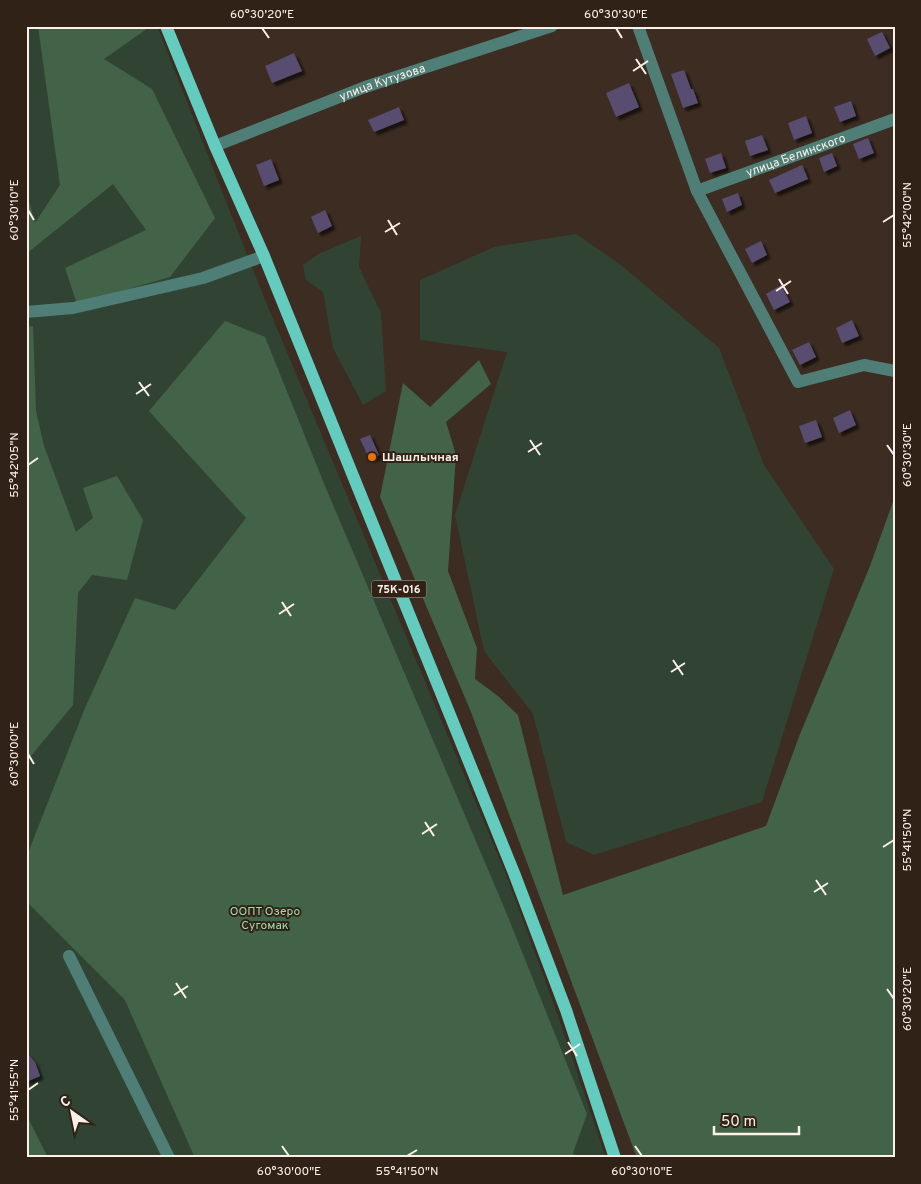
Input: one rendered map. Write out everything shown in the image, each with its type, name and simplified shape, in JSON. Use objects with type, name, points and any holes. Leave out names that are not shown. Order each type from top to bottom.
[{"type":"main road","name":"75К-016","points":[[166,26],[215,146],[264,256],[514,873],[566,1010],[616,1158]]},
{"type":"street","name":"улица Кутузова","points":[[215,146],[365,87],[552,26]]},
{"type":"street","points":[[638,26],[697,191],[798,382],[864,365],[895,371]]},
{"type":"street","name":"улица Белинского","points":[[697,191],[895,119]]},
{"type":"street","points":[[26,312],[73,308],[203,278],[264,256]]},
{"type":"street","points":[[69,956],[169,1158]]},
{"type":"green space","name":"ООПТ Озеро Сугомак","points":[[26,26],[157,26],[263,295],[507,877],[558,1016],[606,1158],[26,1158]]},
{"type":"green space","points":[[38,26],[148,26],[148,28],[104,59],[152,89],[215,218],[170,277],[77,304],[65,268],[146,230],[113,184],[26,254],[26,190],[35,223],[60,185]]},
{"type":"green space","points":[[576,234],[621,265],[719,348],[764,465],[834,569],[762,802],[594,855],[566,842],[533,714],[484,651],[455,515],[507,352],[420,340],[420,280],[494,247]]},
{"type":"green space","points":[[361,236],[359,267],[381,313],[386,391],[363,405],[333,348],[323,292],[306,280],[303,265],[320,253]]},
{"type":"green space","name":"ООПТ Озеро Сугомак","points":[[225,321],[265,337],[325,486],[506,912],[587,1114],[573,1153],[577,1158],[195,1158],[125,1000],[26,901],[26,858],[85,708],[135,598],[175,610],[246,518],[149,411]]},
{"type":"green space","points":[[33,326],[36,411],[44,446],[76,532],[93,518],[83,488],[117,476],[143,520],[127,580],[92,575],[78,593],[73,705],[26,762],[26,327]]},
{"type":"green space","points":[[479,360],[491,384],[446,422],[456,455],[448,571],[477,648],[475,679],[498,696],[518,715],[563,895],[766,826],[800,734],[870,566],[895,496],[895,1158],[637,1158],[471,712],[380,497],[403,383],[430,407]]},
{"type":"green space","points":[[26,1114],[48,1158],[26,1158]]},
{"type":"building","points":[[882,32],[890,48],[875,56],[867,39]]},
{"type":"building","points":[[294,53],[302,71],[272,83],[265,66]]},
{"type":"building","points":[[684,70],[698,103],[683,108],[671,74]]},
{"type":"building","points":[[629,83],[639,107],[616,117],[606,93]]},
{"type":"building","points":[[851,101],[856,116],[840,122],[834,107]]},
{"type":"building","points":[[399,107],[404,120],[374,132],[368,120]]},
{"type":"building","points":[[806,116],[812,133],[794,140],[788,123]]},
{"type":"building","points":[[762,135],[768,150],[750,156],[745,141]]},
{"type":"building","points":[[868,138],[874,153],[859,159],[853,144]]},
{"type":"building","points":[[721,153],[726,168],[710,173],[705,159]]},
{"type":"building","points":[[832,153],[837,166],[824,172],[819,158]]},
{"type":"building","points":[[271,159],[279,180],[264,186],[256,165]]},
{"type":"building","points":[[802,165],[808,179],[775,193],[769,180]]},
{"type":"building","points":[[738,193],[742,205],[727,212],[722,199]]},
{"type":"building","points":[[325,210],[332,226],[318,233],[311,217]]},
{"type":"building","points":[[761,241],[767,255],[752,263],[745,249]]},
{"type":"building","points":[[781,285],[790,302],[774,310],[766,294]]},
{"type":"building","points":[[852,320],[859,336],[842,343],[836,328]]},
{"type":"building","points":[[809,342],[816,357],[800,365],[792,350]]},
{"type":"building","points":[[850,410],[856,425],[839,433],[833,418]]},
{"type":"building","points":[[816,420],[822,437],[805,443],[799,426]]},
{"type":"building","points":[[370,435],[379,455],[370,460],[360,439]]},
{"type":"building","points":[[26,1052],[35,1062],[40,1076],[26,1082]]},
{"type":"place","name":"Шашлычная","points":[[372,457]]}]
